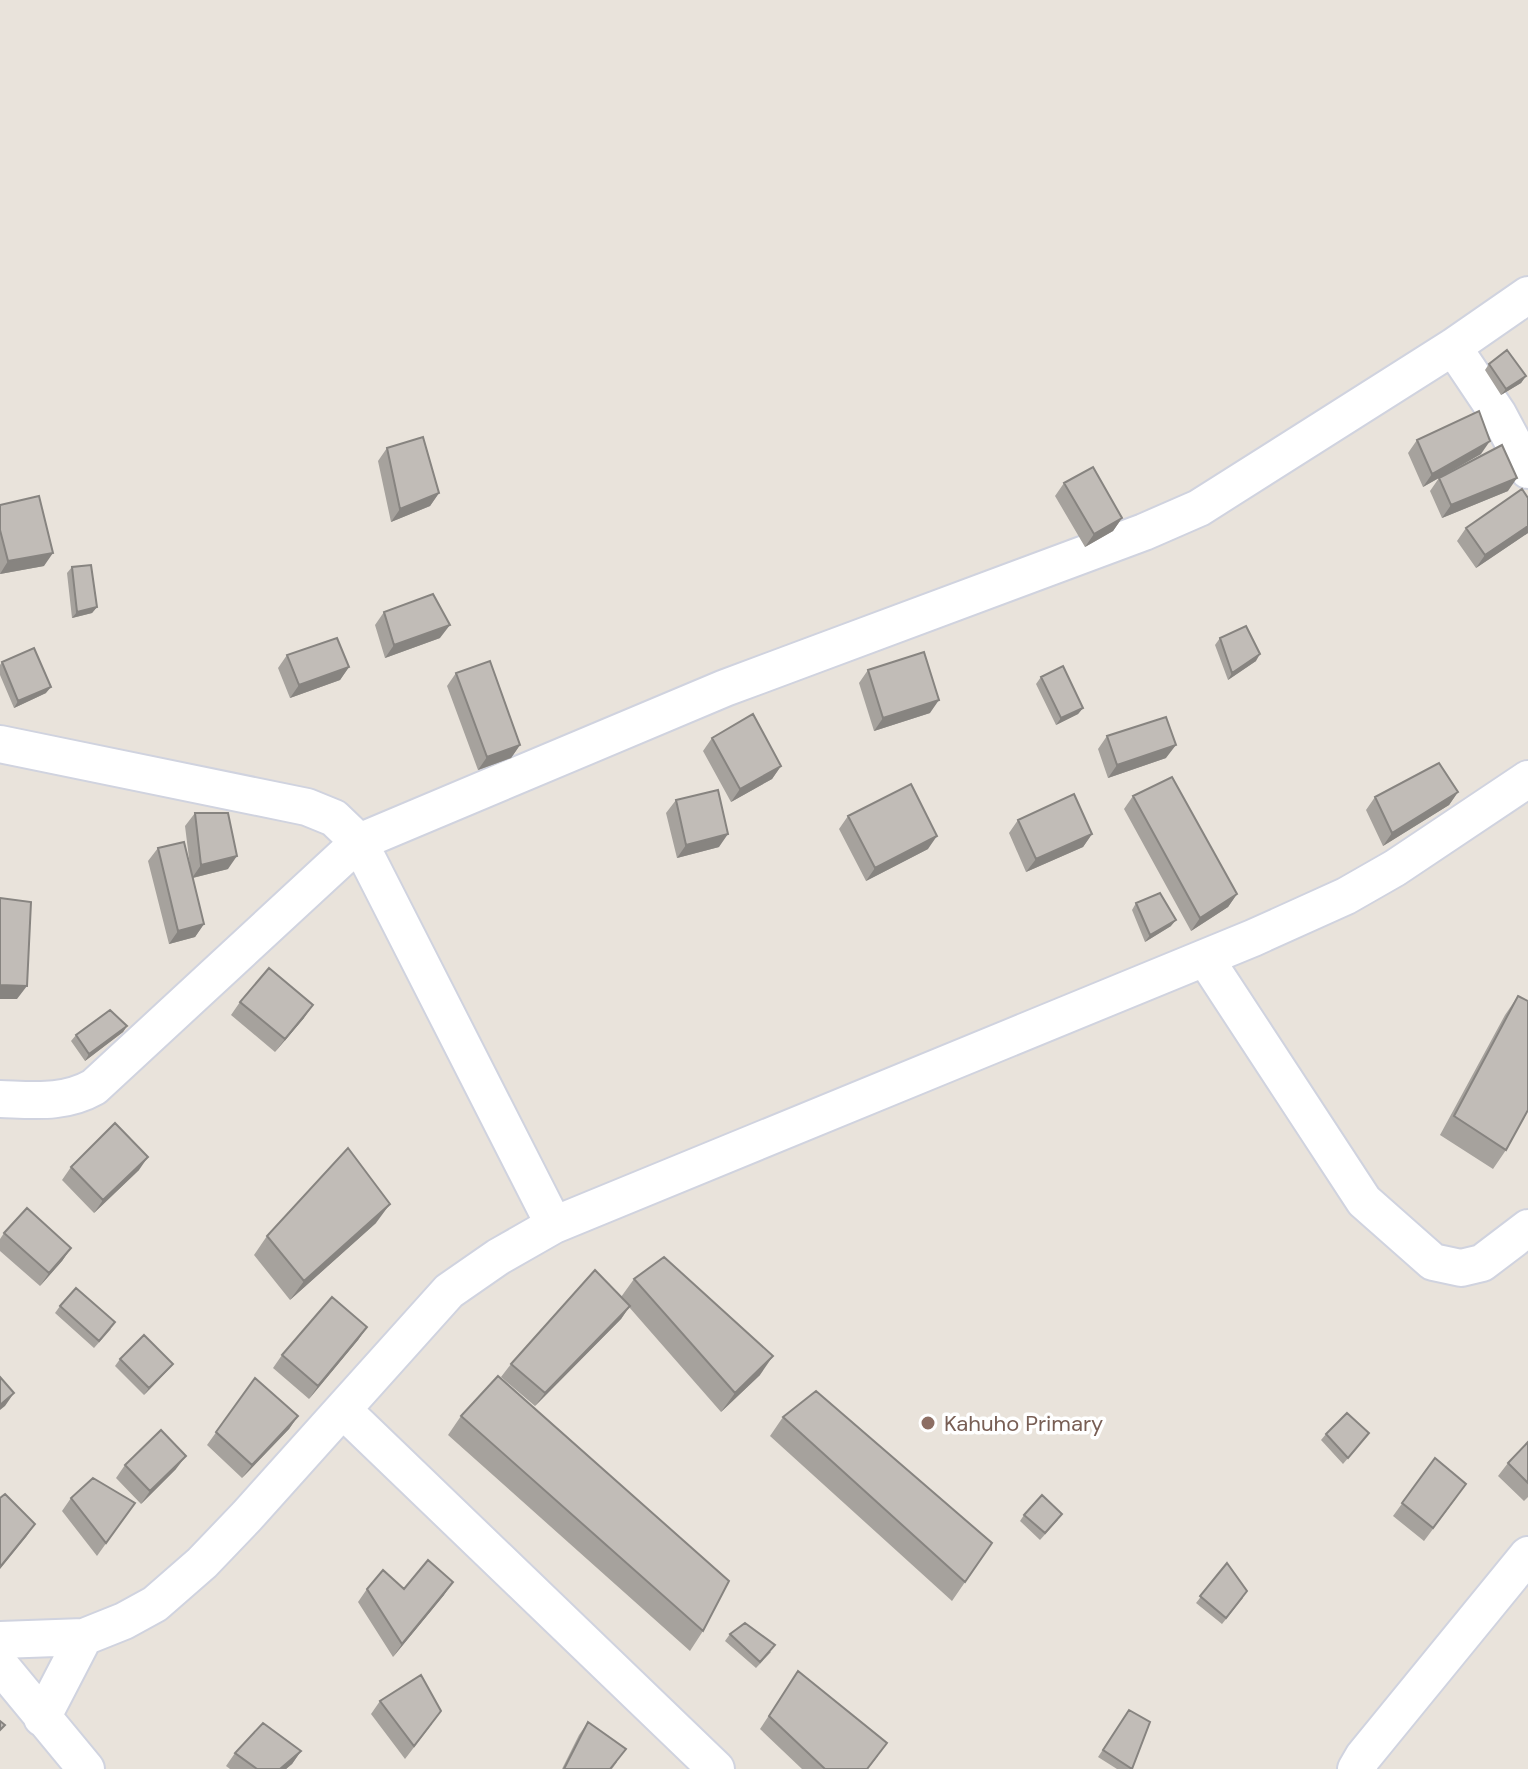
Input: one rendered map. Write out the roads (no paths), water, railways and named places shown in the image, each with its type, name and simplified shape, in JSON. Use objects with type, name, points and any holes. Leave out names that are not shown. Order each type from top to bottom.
[{"type":"street","points":[[0,1099],[60,1101],[94,1087],[359,842],[725,688],[1144,532],[1199,508],[1453,347],[1528,295]]},
{"type":"street","points":[[1453,347],[1498,414],[1528,470]]},
{"type":"street","points":[[0,744],[307,807],[334,818],[359,842],[554,1225]]},
{"type":"street","points":[[0,1640],[84,1637],[155,1604],[229,1535],[449,1291],[498,1257],[554,1225],[1205,958],[1346,896],[1395,868],[1528,779]]},
{"type":"street","points":[[1205,958],[1364,1201],[1433,1262],[1461,1268],[1482,1263],[1528,1228]]},
{"type":"street","points":[[344,1411],[716,1769]]},
{"type":"street","points":[[1356,1769],[1528,1555]]},
{"type":"street","points":[[42,1718],[84,1637]]},
{"type":"street","points":[[0,1665],[86,1769]]},
{"type":"place","name":"Kahuho Primary","points":[[928,1423]]}]
